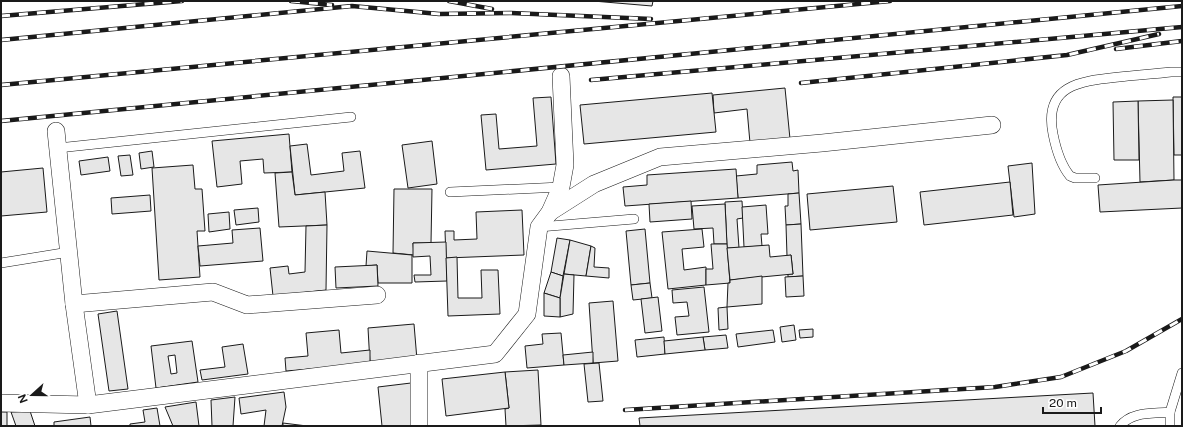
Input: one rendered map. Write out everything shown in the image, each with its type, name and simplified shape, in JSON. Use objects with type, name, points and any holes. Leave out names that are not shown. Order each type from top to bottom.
[{"type":"street","points":[[1,403],[88,405],[495,354],[527,314],[539,227],[550,212],[561,187],[565,165],[561,76]]},
{"type":"street","points":[[550,212],[594,184],[660,157],[822,143],[992,125]]},
{"type":"street","points":[[56,131],[74,304],[88,405]]},
{"type":"street","points":[[74,304],[213,292],[247,305],[377,294]]},
{"type":"street","points":[[418,426],[419,364]]},
{"type":"lane","points":[[1095,178],[1075,178],[1070,176],[1061,162],[1055,140],[1051,115],[1055,103],[1063,92],[1073,85],[1096,79],[1182,72]]},
{"type":"lane","points":[[58,148],[351,117]]},
{"type":"lane","points":[[450,192],[561,187]]},
{"type":"lane","points":[[539,227],[634,219]]},
{"type":"lane","points":[[1,263],[69,252]]},
{"type":"lane","points":[[1170,426],[1170,412],[1182,374]]},
{"type":"lane","points":[[1120,426],[1131,416],[1170,412]]},
{"type":"building","points":[[593,1],[653,1],[652,6]]},
{"type":"building","points":[[785,88],[790,139],[750,143],[747,109],[714,113],[713,95]]},
{"type":"building","points":[[712,93],[716,132],[584,144],[580,105]]},
{"type":"building","points":[[551,97],[556,164],[486,170],[481,115],[496,114],[499,149],[537,146],[533,98]]},
{"type":"building","points":[[1173,97],[1182,97],[1182,155],[1174,155]]},
{"type":"building","points":[[1173,100],[1174,180],[1140,182],[1138,101]]},
{"type":"building","points":[[1138,101],[1139,160],[1114,160],[1113,102]]},
{"type":"building","points":[[289,134],[292,172],[264,173],[263,159],[240,161],[242,184],[217,187],[212,141]]},
{"type":"building","points":[[432,141],[437,184],[408,188],[402,145]]},
{"type":"building","points":[[307,144],[311,175],[344,171],[342,153],[360,151],[365,188],[295,195],[290,146]]},
{"type":"building","points":[[152,151],[154,167],[141,169],[139,153]]},
{"type":"building","points":[[130,155],[133,175],[121,176],[118,156]]},
{"type":"building","points":[[108,157],[110,171],[81,175],[79,161]]},
{"type":"building","points":[[792,162],[793,171],[798,170],[799,193],[738,198],[736,176],[757,174],[757,165]]},
{"type":"building","points":[[1032,163],[1035,214],[1014,217],[1008,166]]},
{"type":"building","points":[[193,165],[195,189],[202,189],[205,231],[197,231],[200,277],[159,280],[152,168]]},
{"type":"building","points":[[43,168],[47,212],[1,216],[1,172]]},
{"type":"building","points":[[736,169],[738,198],[625,206],[623,187],[647,185],[647,175]]},
{"type":"building","points":[[292,172],[295,195],[325,192],[327,225],[279,227],[275,173]]},
{"type":"building","points":[[1182,180],[1182,208],[1100,212],[1098,185]]},
{"type":"building","points":[[1010,182],[1013,215],[924,225],[920,192]]},
{"type":"building","points":[[893,186],[897,222],[810,230],[807,194]]},
{"type":"building","points":[[394,189],[432,189],[431,243],[413,243],[414,255],[393,253]]},
{"type":"building","points":[[799,193],[801,224],[786,225],[785,206],[788,206],[788,194]]},
{"type":"building","points":[[150,195],[151,211],[112,214],[111,198]]},
{"type":"building","points":[[691,201],[692,219],[650,222],[649,204]]},
{"type":"building","points":[[742,201],[743,218],[737,219],[739,248],[727,248],[725,202]]},
{"type":"building","points":[[725,204],[727,244],[714,244],[713,228],[694,229],[692,206]]},
{"type":"building","points":[[766,205],[768,234],[761,234],[762,246],[744,247],[742,207]]},
{"type":"building","points":[[258,208],[259,222],[236,225],[234,210]]},
{"type":"building","points":[[522,210],[524,255],[446,258],[445,231],[454,231],[454,240],[477,239],[476,212]]},
{"type":"building","points":[[229,212],[230,229],[209,232],[208,214]]},
{"type":"building","points":[[801,224],[803,276],[788,277],[788,274],[793,274],[791,255],[787,256],[786,225]]},
{"type":"building","points":[[327,225],[326,290],[273,296],[270,268],[288,266],[289,274],[305,272],[306,226]]},
{"type":"building","points":[[260,228],[263,261],[200,266],[198,246],[233,243],[232,230]]},
{"type":"building","points":[[645,229],[650,283],[631,285],[626,231]]},
{"type":"building","points":[[702,229],[704,247],[682,249],[684,270],[706,267],[706,285],[668,289],[662,232]]},
{"type":"building","points":[[557,238],[570,240],[563,276],[551,272]]},
{"type":"building","points":[[570,240],[591,246],[586,276],[564,274]]},
{"type":"building","points":[[446,242],[447,281],[415,282],[414,275],[431,275],[430,256],[413,257],[413,243]]},
{"type":"building","points":[[711,244],[727,244],[730,283],[706,285],[706,269],[713,269]]},
{"type":"building","points":[[769,245],[770,257],[791,255],[793,274],[730,280],[727,248]]},
{"type":"building","points":[[591,246],[595,248],[594,267],[609,268],[609,278],[586,276]]},
{"type":"building","points":[[367,251],[412,255],[412,283],[378,283],[377,265],[366,266]]},
{"type":"building","points":[[457,257],[458,298],[482,298],[481,270],[498,270],[500,314],[448,316],[446,258]]},
{"type":"building","points":[[377,265],[378,286],[336,288],[335,267]]},
{"type":"building","points":[[551,272],[563,276],[560,298],[544,293]]},
{"type":"building","points":[[564,274],[574,275],[573,314],[560,317],[560,298]]},
{"type":"building","points":[[762,276],[762,304],[727,307],[728,283],[730,283],[730,280]]},
{"type":"building","points":[[803,276],[804,296],[786,297],[785,277]]},
{"type":"building","points":[[650,283],[652,298],[633,300],[631,285]]},
{"type":"building","points":[[704,287],[709,332],[677,335],[675,317],[689,316],[687,302],[673,303],[672,290]]},
{"type":"building","points":[[544,293],[560,298],[560,317],[544,316]]},
{"type":"building","points":[[658,297],[662,331],[645,333],[641,299]]},
{"type":"building","points":[[613,301],[618,361],[593,363],[589,303]]},
{"type":"building","points":[[727,307],[728,329],[719,330],[718,308]]},
{"type":"building","points":[[117,311],[128,389],[109,391],[98,314]]},
{"type":"building","points":[[414,324],[417,360],[370,364],[368,328]]},
{"type":"building","points":[[794,325],[796,340],[782,342],[780,327]]},
{"type":"building","points":[[813,329],[813,337],[800,338],[799,330]]},
{"type":"building","points":[[339,330],[341,353],[370,350],[370,364],[286,371],[285,358],[308,356],[306,333]]},
{"type":"building","points":[[773,330],[775,342],[738,347],[736,334]]},
{"type":"building","points":[[561,333],[564,365],[527,368],[525,346],[543,344],[542,334]]},
{"type":"building","points":[[726,335],[728,348],[705,350],[703,337]]},
{"type":"building","points":[[664,337],[665,354],[637,357],[635,340]]},
{"type":"building","points":[[703,337],[705,350],[665,354],[664,341]]},
{"type":"building","points":[[192,341],[198,382],[156,388],[151,346]],"holes":[[[175,355],[177,373],[171,374],[168,356]]]},
{"type":"building","points":[[243,344],[248,374],[202,380],[200,370],[225,367],[222,347]]},
{"type":"building","points":[[593,352],[593,363],[564,365],[563,355]]},
{"type":"building","points":[[599,363],[603,401],[588,402],[584,364]]},
{"type":"building","points":[[538,370],[541,425],[506,426],[505,409],[509,408],[505,372]]},
{"type":"building","points":[[505,372],[509,408],[446,416],[442,379]]},
{"type":"building","points":[[411,383],[415,426],[382,426],[378,387]]},
{"type":"building","points":[[284,392],[286,407],[282,426],[264,426],[266,410],[241,414],[239,398]]},
{"type":"building","points":[[1093,393],[1095,426],[640,426],[639,418]]},
{"type":"building","points":[[235,397],[233,426],[212,426],[211,400]]},
{"type":"building","points":[[196,402],[199,426],[173,426],[165,407]]},
{"type":"building","points":[[157,408],[160,426],[130,426],[130,424],[145,422],[143,410]]},
{"type":"building","points":[[30,411],[35,426],[16,426],[11,412]]},
{"type":"building","points":[[1,412],[7,412],[7,426],[1,426]]},
{"type":"building","points":[[90,417],[91,426],[54,426],[54,422]]},
{"type":"building","points":[[283,423],[307,426],[283,426]]},
{"type":"railway","points":[[1,16],[182,1]]},
{"type":"railway","points":[[291,1],[332,5]]},
{"type":"railway","points":[[449,1],[492,9]]},
{"type":"railway","points":[[1,85],[890,1]]},
{"type":"railway","points":[[1,40],[352,6],[439,14],[511,13],[651,19]]},
{"type":"railway","points":[[1,121],[1182,6]]},
{"type":"railway","points":[[591,80],[1182,27]]},
{"type":"railway","points":[[801,83],[1067,55],[1159,34]]},
{"type":"railway","points":[[1116,49],[1182,41]]},
{"type":"railway","points":[[625,410],[995,387],[1061,377],[1126,351],[1182,319]]}]
